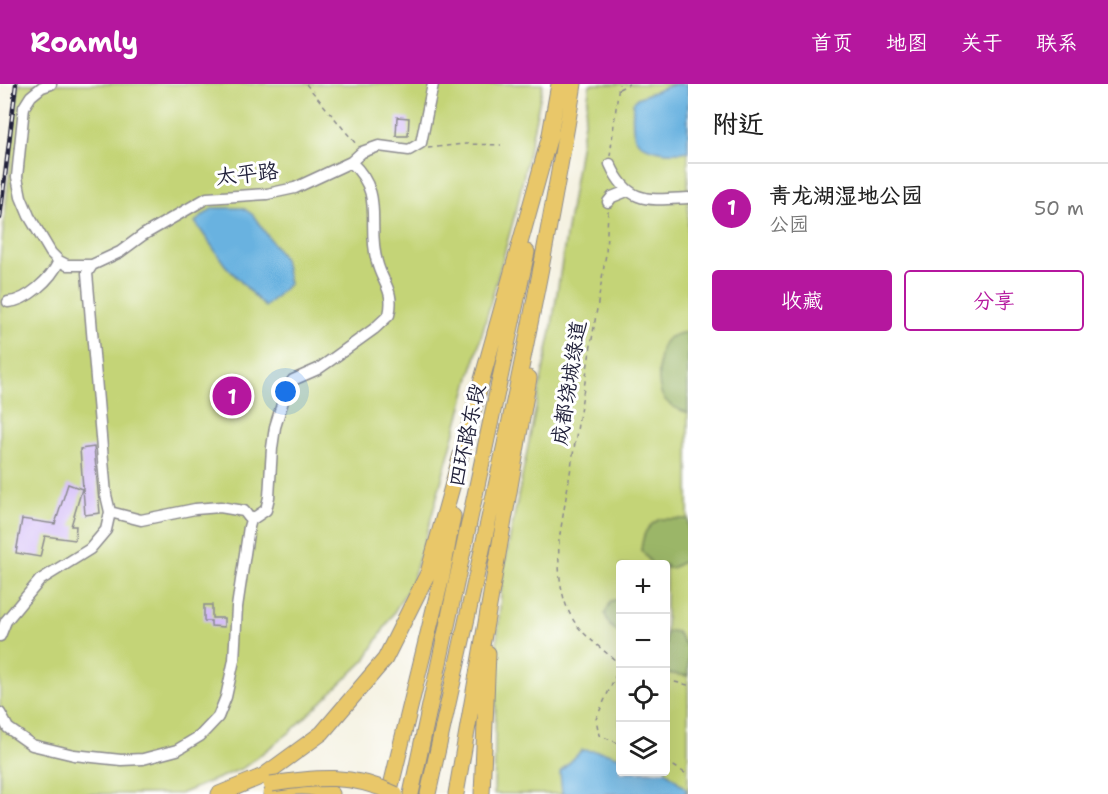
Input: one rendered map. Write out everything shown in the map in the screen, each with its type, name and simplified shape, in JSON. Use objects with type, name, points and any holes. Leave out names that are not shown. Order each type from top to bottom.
[{"type":"highway","name":"四环路东段","points":[[411,794],[513,321],[559,84]]},
{"type":"highway","name":"四环路东段","points":[[428,794],[529,330],[574,84]]},
{"type":"highway","points":[[219,794],[263,776],[322,733],[385,659],[428,573],[551,132]]},
{"type":"highway","points":[[456,794],[527,388],[545,305],[555,197]]},
{"type":"highway","points":[[389,794],[442,576],[469,427]]},
{"type":"highway","points":[[482,794],[492,583]]},
{"type":"highway","points":[[237,794],[271,789],[316,777],[355,780],[395,794]]},
{"type":"highway","points":[[271,789],[273,791],[297,786],[321,789],[332,794]]},
{"type":"street","points":[[8,302],[21,299],[39,285],[59,261],[51,253],[29,216],[21,198],[17,177],[24,107],[31,96],[42,87],[51,84]]},
{"type":"street","points":[[362,152],[379,146],[409,150],[421,143],[433,84]]},
{"type":"street","name":"太平路","points":[[59,261],[67,265],[92,265],[120,252],[207,198],[267,194],[295,188],[351,162],[362,152]]},
{"type":"street","points":[[0,713],[8,728],[32,745],[74,755],[121,760],[143,759],[177,750],[200,735],[218,717],[234,660],[237,607],[251,520],[266,510],[272,448],[287,388],[293,380],[318,369],[374,329],[389,315],[391,296],[377,263],[371,191],[363,173],[351,162]]},
{"type":"street","points":[[610,164],[621,186],[632,194],[655,199],[688,198]]},
{"type":"street","points":[[608,202],[612,197],[627,190]]},
{"type":"street","points":[[0,636],[6,621],[40,580],[90,549],[106,530],[110,512],[105,485],[87,273],[92,265]]},
{"type":"street","points":[[110,512],[141,520],[186,510],[220,507],[243,511],[251,520]]},
{"type":"path","points":[[306,84],[362,152]]},
{"type":"path","points":[[610,164],[619,84]]},
{"type":"path","points":[[619,89],[629,84]]},
{"type":"path","points":[[409,150],[465,144],[501,145]]},
{"type":"path","name":"成都绕城绿道","points":[[608,202],[606,254],[559,540],[558,575],[567,605],[578,627],[616,660]]},
{"type":"path","points":[[616,742],[599,735],[596,718],[620,668]]},
{"type":"path","points":[[670,681],[688,685]]},
{"type":"path","points":[[670,764],[688,775]]},
{"type":"green space","points":[[19,84],[543,84],[517,207],[411,584],[365,660],[289,733],[243,768],[180,794],[0,794],[0,259]]},
{"type":"green space","points":[[590,84],[688,84],[688,794],[494,794],[497,639],[503,572],[551,331]]},
{"type":"green space","points":[[688,332],[688,413],[673,406],[662,395],[659,369],[661,349],[665,341],[674,335]]},
{"type":"green space","points":[[660,519],[688,519],[688,559],[672,568],[670,568],[670,560],[649,560],[641,550],[646,532]]},
{"type":"green space","points":[[616,600],[616,630],[610,626],[605,614],[611,601]]},
{"type":"green space","points":[[670,631],[677,632],[688,649],[688,676],[670,674]]},
{"type":"water","points":[[675,84],[688,84],[688,151],[667,152],[651,149],[635,137],[633,103],[637,98]]},
{"type":"water","points":[[213,208],[243,208],[253,215],[284,259],[289,284],[265,307],[225,265],[195,222]]},
{"type":"water","points":[[582,750],[604,752],[616,756],[616,776],[670,775],[686,789],[686,794],[562,794],[560,772]]},
{"type":"building","points":[[397,117],[409,118],[408,136],[396,136]]},
{"type":"building","points":[[94,447],[100,513],[85,515],[80,449]]},
{"type":"building","points":[[68,484],[82,489],[71,526],[76,526],[75,540],[45,536],[40,557],[16,553],[22,519],[55,524]]},
{"type":"building","points":[[204,605],[212,605],[212,618],[224,618],[224,627],[211,626],[211,621],[204,621]]},
{"type":"railway","points":[[0,218],[16,84]]},
{"type":"place","name":"青龙湖湿地公园","points":[[232,396]]}]
